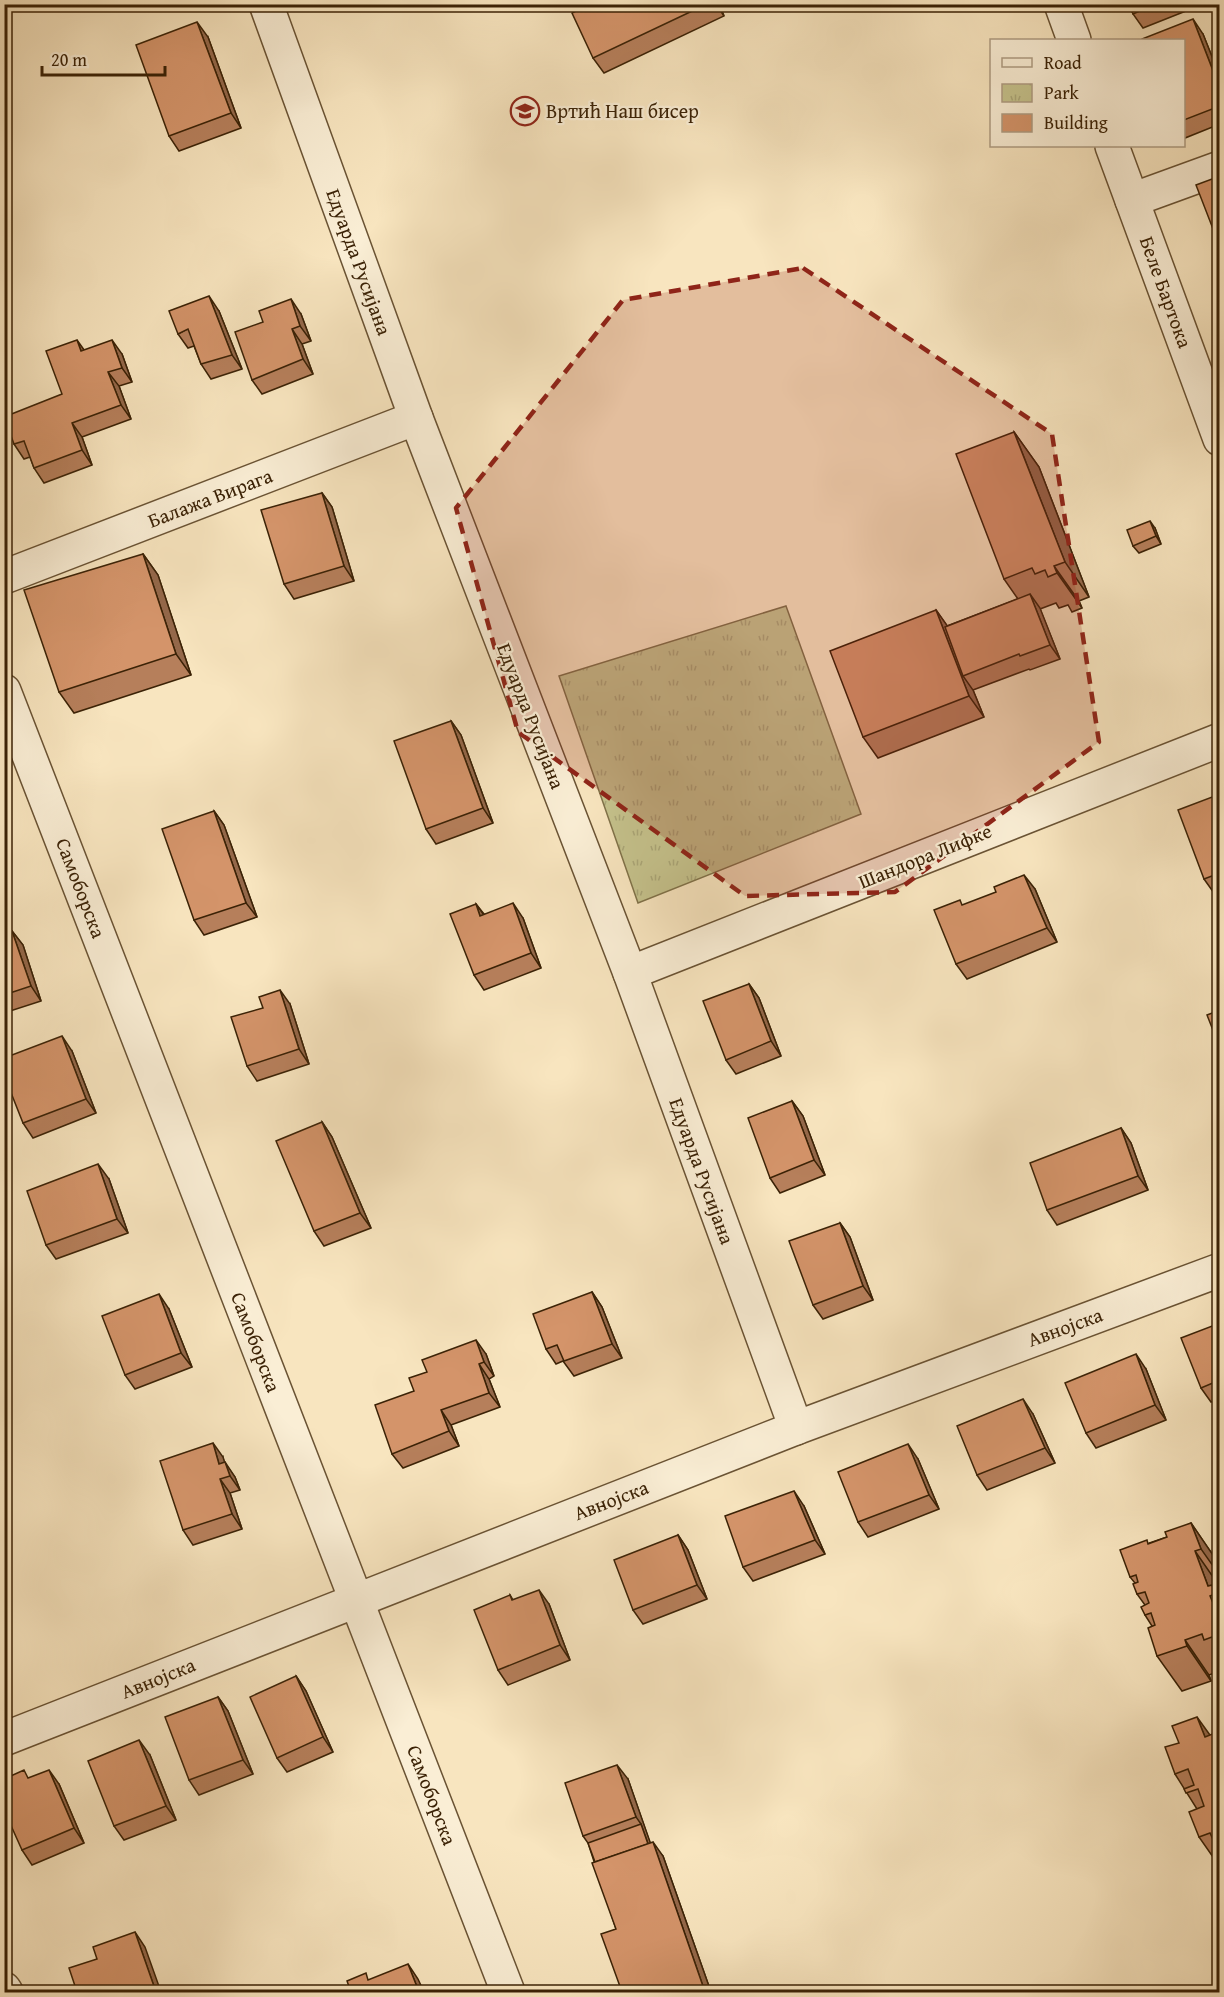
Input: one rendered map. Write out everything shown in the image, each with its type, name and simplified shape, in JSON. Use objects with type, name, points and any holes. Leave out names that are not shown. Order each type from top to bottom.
[{"type":"street","name":"Едуарда Русијана","points":[[266,4],[416,418],[630,973],[796,1428]]},
{"type":"street","points":[[1061,4],[1074,39]]},
{"type":"street","name":"Беле Бартока","points":[[1112,147],[1220,439]]},
{"type":"street","points":[[1132,200],[1220,168]]},
{"type":"street","name":"Балажа Вирага","points":[[4,577],[416,418]]},
{"type":"street","name":"Самоборска","points":[[4,691],[508,1992]]},
{"type":"street","name":"Шандора Лифке","points":[[630,973],[1220,740]]},
{"type":"street","name":"Авнојска","points":[[4,1739],[796,1428],[1220,1270]]},
{"type":"highlighted area","points":[[803,268],[1052,434],[1099,742],[895,892],[745,896],[518,732],[456,508],[623,300]]},
{"type":"green space","points":[[786,606],[861,814],[638,903],[559,676]]},
{"type":"building","points":[[590,4],[707,4],[593,58],[572,13]]},
{"type":"building","points":[[1129,4],[1156,4],[1133,14]]},
{"type":"building","points":[[1193,19],[1220,89],[1220,106],[1185,120],[1185,39],[1142,39]]},
{"type":"building","points":[[197,22],[231,113],[169,136],[136,45]]},
{"type":"building","points":[[1220,176],[1220,247],[1196,185]]},
{"type":"building","points":[[209,296],[232,355],[201,364],[188,329],[178,334],[169,311]]},
{"type":"building","points":[[291,299],[300,326],[292,329],[303,359],[252,380],[235,332],[263,322],[259,311]]},
{"type":"building","points":[[77,340],[81,351],[112,340],[122,368],[108,372],[121,405],[72,423],[82,450],[34,468],[24,441],[14,444],[4,417],[62,394],[46,351]]},
{"type":"building","points":[[1014,432],[1065,562],[1054,566],[1057,573],[1048,577],[1045,570],[1035,574],[1032,568],[1004,579],[956,454]]},
{"type":"building","points":[[322,493],[344,566],[284,584],[261,510]]},
{"type":"building","points":[[1150,521],[1156,536],[1133,546],[1127,530]]},
{"type":"building","points":[[143,554],[176,654],[59,692],[24,590]]},
{"type":"building","points":[[1030,594],[1050,645],[1020,656],[1019,654],[963,676],[945,627]]},
{"type":"building","points":[[936,610],[969,696],[863,737],[830,651]]},
{"type":"building","points":[[451,721],[483,808],[426,829],[394,741]]},
{"type":"building","points":[[1220,794],[1220,873],[1204,879],[1178,810]]},
{"type":"building","points":[[214,811],[246,903],[194,920],[162,829]]},
{"type":"building","points":[[1024,875],[1047,928],[956,964],[934,910],[960,900],[962,905],[996,892],[994,887]]},
{"type":"building","points":[[513,903],[531,953],[474,975],[450,914],[476,904],[480,916]]},
{"type":"building","points":[[12,931],[31,986],[4,995],[4,934]]},
{"type":"building","points":[[749,984],[771,1041],[726,1060],[703,1001]]},
{"type":"building","points":[[280,990],[299,1049],[247,1066],[231,1017],[263,1008],[259,997]]},
{"type":"building","points":[[1220,1010],[1220,1048],[1207,1015]]},
{"type":"building","points":[[62,1036],[86,1099],[23,1123],[4,1075],[4,1058]]},
{"type":"building","points":[[792,1101],[814,1160],[770,1178],[748,1118]]},
{"type":"building","points":[[322,1122],[360,1213],[314,1231],[276,1141]]},
{"type":"building","points":[[1121,1128],[1138,1176],[1047,1210],[1030,1163]]},
{"type":"building","points":[[98,1164],[117,1219],[46,1245],[27,1191]]},
{"type":"building","points":[[840,1223],[863,1286],[813,1305],[789,1241]]},
{"type":"building","points":[[592,1292],[612,1344],[564,1361],[557,1345],[546,1349],[533,1314]]},
{"type":"building","points":[[159,1294],[181,1353],[125,1375],[102,1316]]},
{"type":"building","points":[[1220,1323],[1220,1380],[1201,1388],[1181,1338]]},
{"type":"building","points":[[476,1340],[484,1362],[479,1364],[489,1393],[441,1410],[449,1431],[392,1454],[375,1405],[414,1391],[409,1378],[427,1372],[422,1360]]},
{"type":"building","points":[[1136,1354],[1155,1405],[1086,1433],[1065,1383]]},
{"type":"building","points":[[1023,1399],[1045,1448],[977,1475],[957,1426]]},
{"type":"building","points":[[213,1443],[219,1464],[225,1462],[230,1476],[220,1479],[232,1514],[183,1530],[160,1461]]},
{"type":"building","points":[[908,1444],[929,1495],[858,1522],[838,1472]]},
{"type":"building","points":[[794,1491],[815,1540],[743,1567],[725,1516]]},
{"type":"building","points":[[1191,1523],[1201,1549],[1195,1551],[1208,1586],[1212,1585],[1215,1594],[1210,1596],[1213,1603],[1218,1601],[1220,1605],[1220,1634],[1204,1640],[1202,1634],[1185,1640],[1187,1646],[1157,1656],[1148,1628],[1155,1625],[1151,1613],[1145,1615],[1141,1607],[1149,1603],[1145,1592],[1137,1594],[1133,1584],[1138,1582],[1136,1575],[1130,1577],[1120,1550],[1147,1540],[1148,1544],[1167,1537],[1165,1532]]},
{"type":"building","points":[[678,1535],[697,1585],[633,1610],[614,1560]]},
{"type":"building","points":[[539,1590],[560,1645],[498,1670],[474,1610],[510,1595],[512,1600]]},
{"type":"building","points":[[296,1676],[323,1737],[277,1758],[250,1697]]},
{"type":"building","points":[[218,1697],[243,1760],[189,1780],[165,1717]]},
{"type":"building","points":[[1197,1717],[1205,1737],[1220,1731],[1220,1843],[1215,1844],[1210,1833],[1199,1837],[1189,1812],[1204,1806],[1198,1789],[1186,1793],[1184,1789],[1194,1785],[1188,1769],[1175,1774],[1165,1747],[1179,1743],[1172,1726]]},
{"type":"building","points":[[139,1740],[166,1806],[114,1826],[88,1761]]},
{"type":"building","points":[[617,1765],[636,1817],[583,1836],[565,1783]]},
{"type":"building","points":[[24,1770],[28,1778],[49,1770],[74,1828],[22,1850],[4,1810],[4,1779]]},
{"type":"building","points":[[641,1824],[648,1844],[595,1862],[588,1843]]},
{"type":"building","points":[[653,1842],[705,1992],[622,1992],[601,1934],[616,1929],[592,1863]]},
{"type":"building","points":[[135,1932],[156,1992],[77,1992],[69,1968],[97,1959],[93,1947]]},
{"type":"building","points":[[408,1964],[419,1992],[351,1992],[347,1981],[366,1973],[368,1980]]},
{"type":"place","name":"Вртић Наш бисер","points":[[525,111]]}]
